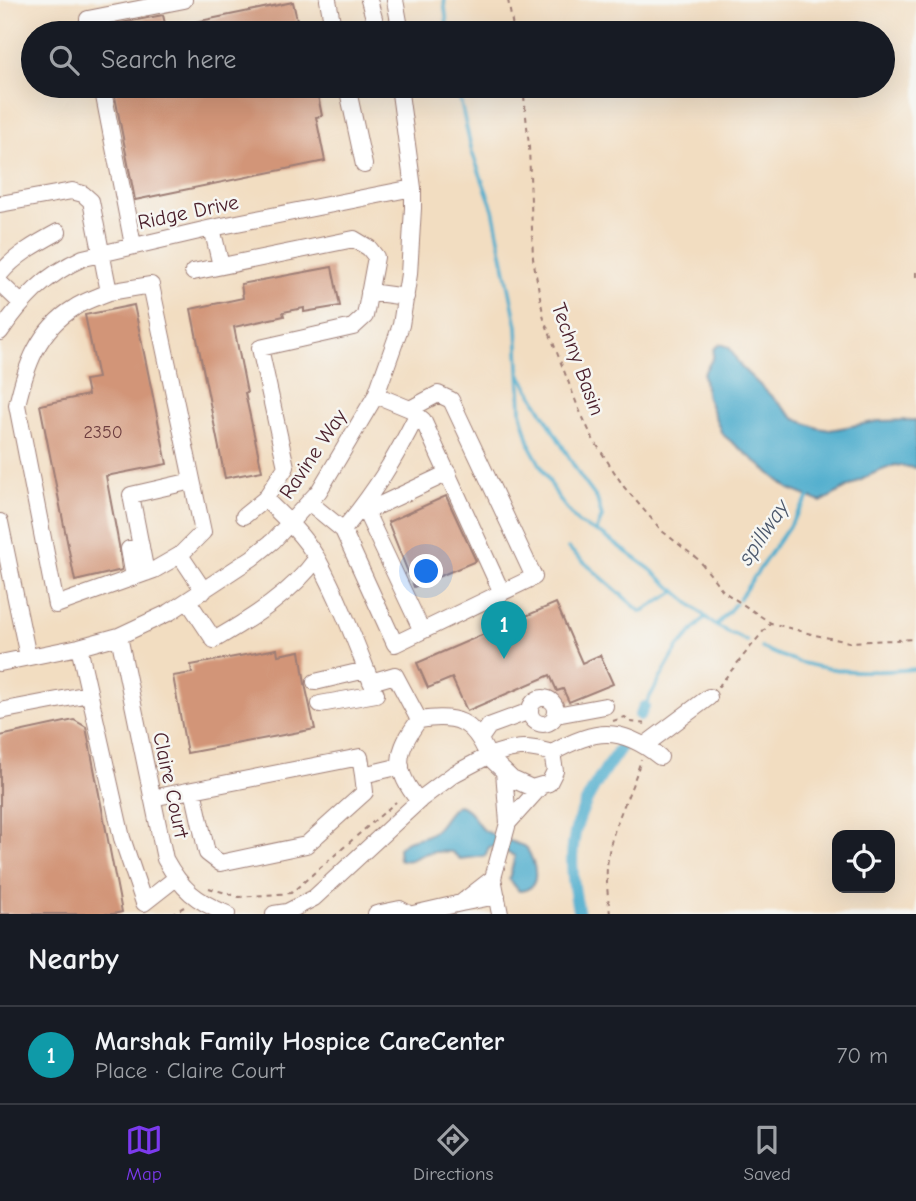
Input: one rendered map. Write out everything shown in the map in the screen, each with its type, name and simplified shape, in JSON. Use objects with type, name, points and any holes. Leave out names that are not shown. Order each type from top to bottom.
[{"type":"street","points":[[88,21],[184,0]]},
{"type":"street","points":[[328,0],[332,21]]},
{"type":"street","points":[[369,0],[375,21]]},
{"type":"street","points":[[394,0],[398,21]]},
{"type":"street","points":[[104,98],[133,245]]},
{"type":"street","points":[[350,98],[364,164]]},
{"type":"street","name":"Ravine Way","points":[[0,663],[79,647],[118,636],[148,623],[204,591],[252,558],[310,503],[337,464],[376,395],[401,326],[413,221],[413,188],[401,98]]},
{"type":"street","name":"Ridge Drive","points":[[0,332],[20,302],[38,285],[65,266],[102,252],[413,188]]},
{"type":"street","points":[[0,204],[72,191],[83,194],[91,201],[109,292]]},
{"type":"street","points":[[212,228],[221,266]]},
{"type":"street","points":[[0,274],[32,246],[58,232]]},
{"type":"street","points":[[193,272],[354,239],[369,248],[376,257],[365,316],[353,327],[260,348],[286,467],[265,499],[244,516]]},
{"type":"street","points":[[0,283],[20,302]]},
{"type":"street","points":[[151,285],[203,533],[180,555],[140,575],[56,605],[17,405],[33,349],[51,327],[73,308],[109,292],[151,285]]},
{"type":"street","points":[[369,292],[406,297]]},
{"type":"street","points":[[310,503],[343,530],[395,644],[534,577],[451,400],[438,394],[414,412],[396,458],[364,509],[343,530]]},
{"type":"street","points":[[376,395],[414,412],[424,420],[502,593]]},
{"type":"street","points":[[364,509],[448,473]]},
{"type":"street","points":[[140,575],[129,549],[141,546],[131,495],[192,481]]},
{"type":"street","points":[[265,499],[290,523],[317,558],[376,694],[320,704]]},
{"type":"street","points":[[364,509],[422,631]]},
{"type":"street","points":[[0,522],[4,563],[29,657]]},
{"type":"street","points":[[180,555],[204,591]]},
{"type":"street","points":[[188,601],[214,640],[253,617],[304,576],[317,558]]},
{"type":"street","name":"Claire Court","points":[[118,636],[165,859],[176,878],[194,897],[228,914]]},
{"type":"street","points":[[79,647],[122,838],[144,903],[176,878]]},
{"type":"street","points":[[316,682],[395,675],[419,720]]},
{"type":"street","points":[[0,711],[89,694]]},
{"type":"street","points":[[645,745],[709,696]]},
{"type":"street","points":[[480,739],[489,726],[604,706]]},
{"type":"street","points":[[415,796],[400,760],[403,742],[419,720],[442,716],[471,727],[488,756],[512,779],[532,788],[549,783],[555,771],[552,753]]},
{"type":"street","points":[[534,747],[542,717]]},
{"type":"street","points":[[274,914],[287,912],[314,898],[415,796],[488,756],[513,747],[534,747],[552,753],[574,740],[612,732],[645,745],[660,757]]},
{"type":"street","points":[[152,798],[360,757],[365,792],[306,845],[220,863],[207,853],[193,790]]},
{"type":"street","points":[[363,775],[401,766]]},
{"type":"street","points":[[500,914],[493,878],[508,823],[504,771]]},
{"type":"street","points":[[508,823],[542,785]]},
{"type":"street","points":[[461,903],[493,878]]},
{"type":"street","points":[[376,914],[400,909],[411,914],[497,896]]},
{"type":"path","points":[[508,0],[512,21]]},
{"type":"path","name":"Techny Basin","points":[[524,98],[529,146],[533,258],[544,319],[593,439],[624,487],[662,531],[699,560],[724,592],[771,622]]},
{"type":"path","points":[[916,272],[916,278]]},
{"type":"path","points":[[709,696],[771,622],[849,642],[916,639]]},
{"type":"path","points":[[610,914],[608,857],[616,826],[637,774],[645,745]]},
{"type":"path","points":[[204,888],[239,897],[291,892],[380,813],[415,796]]},
{"type":"path","points":[[171,914],[180,911],[189,903]]},
{"type":"water","points":[[720,344],[729,347],[741,367],[795,419],[818,428],[830,430],[879,421],[916,420],[916,468],[895,465],[872,474],[821,502],[789,489],[722,434],[707,398],[703,374],[713,358],[714,349]]},
{"type":"water","points":[[457,805],[470,812],[484,830],[526,847],[534,867],[535,880],[532,885],[519,891],[509,879],[515,856],[492,846],[485,856],[460,859],[452,852],[440,851],[410,860],[399,859],[398,848],[402,844],[434,831]]},
{"type":"building","points":[[293,2],[297,21],[200,21]]},
{"type":"building","points":[[163,15],[164,21],[132,21]]},
{"type":"building","points":[[115,98],[318,98],[322,116],[316,117],[325,161],[135,200]]},
{"type":"building","points":[[332,267],[340,306],[304,312],[304,308],[283,312],[284,316],[234,327],[262,471],[225,478],[191,309],[243,298],[241,284]]},
{"type":"building","points":[[134,305],[167,464],[106,476],[122,570],[75,581],[40,405],[88,395],[85,380],[98,378],[85,315]]},
{"type":"building","points":[[446,496],[476,561],[414,587],[388,522]]},
{"type":"building","points":[[556,603],[582,663],[600,655],[613,684],[569,702],[563,689],[557,691],[550,675],[467,711],[452,678],[428,688],[417,663]]},
{"type":"building","points":[[277,649],[278,655],[300,651],[315,729],[187,753],[173,676],[192,673],[191,665]]},
{"type":"building","points":[[74,720],[86,727],[122,912],[0,914],[0,736]]},
{"type":"waterway","points":[[444,0],[447,21]]},
{"type":"waterway","points":[[460,98],[472,152],[493,209],[517,326],[521,412],[531,448],[559,499],[578,523],[603,535],[650,569],[716,626],[747,641]]},
{"type":"waterway","points":[[520,374],[580,476],[597,499],[602,517],[596,532]]},
{"type":"waterway","name":"spillway","points":[[739,599],[811,494]]},
{"type":"waterway","points":[[568,548],[641,612],[676,591]]},
{"type":"waterway","points":[[716,626],[735,604]]},
{"type":"waterway","points":[[644,707],[677,649],[705,617]]},
{"type":"waterway","points":[[762,648],[800,663],[838,670],[916,669]]},
{"type":"waterway","points":[[640,715],[644,707]]},
{"type":"waterway","points":[[579,914],[572,864],[577,825],[593,788],[621,747]]},
{"type":"place","name":"Marshak Family Hospice CareCenter","points":[[504,659]]}]
